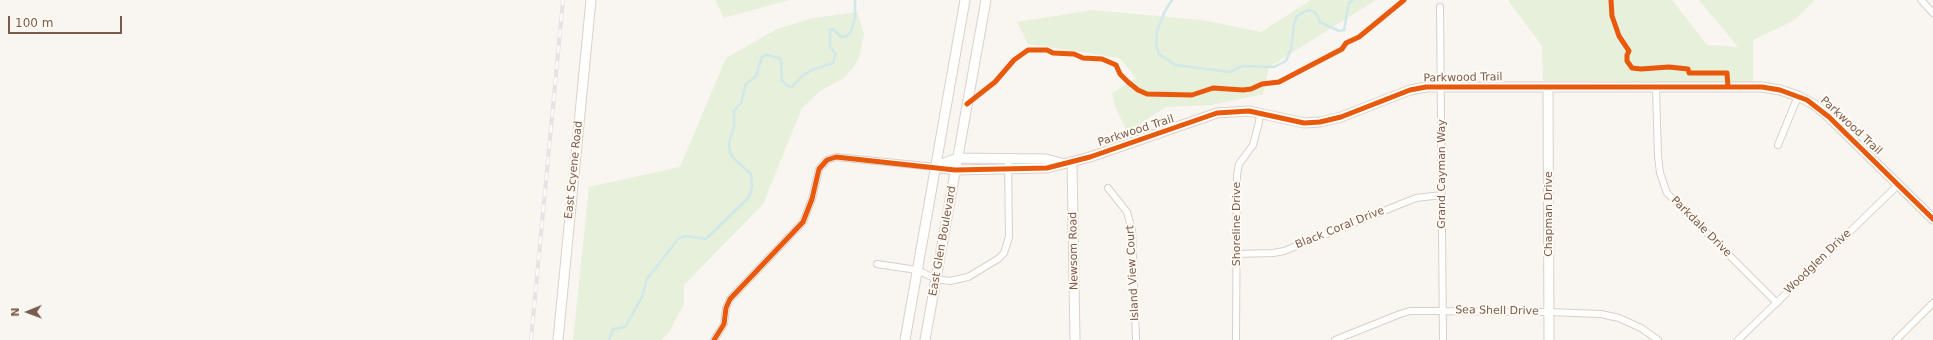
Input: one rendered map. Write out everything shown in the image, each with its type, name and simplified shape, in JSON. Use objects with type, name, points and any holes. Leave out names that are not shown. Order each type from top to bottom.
[{"type":"street","name":"East Scyene Road","points":[[558,340],[591,0]]},
{"type":"street","name":"East Glen Boulevard","points":[[905,340],[966,0]]},
{"type":"street","name":"East Glen Boulevard","points":[[925,340],[986,0]]},
{"type":"street","points":[[1921,0],[1933,13]]},
{"type":"street","name":"Grand Cayman Way","points":[[1440,7],[1443,340]]},
{"type":"street","name":"Parkwood Trail","points":[[936,167],[956,170],[1047,168],[1061,163],[1072,162],[1171,130],[1217,113],[1240,111],[1260,113],[1304,123],[1320,122],[1341,117],[1410,90],[1426,87],[1762,87],[1780,90],[1807,100],[1829,117],[1933,219]]},
{"type":"street","name":"Chapman Drive","points":[[1548,88],[1549,340]]},
{"type":"street","name":"Parkdale Drive","points":[[1656,88],[1658,156],[1660,173],[1667,193],[1776,303]]},
{"type":"street","points":[[1778,145],[1798,96]]},
{"type":"street","name":"Shoreline Drive","points":[[1236,340],[1238,169],[1253,145],[1260,113]]},
{"type":"street","points":[[714,340],[724,324],[726,308],[730,299],[803,222],[812,199],[819,169],[827,160],[836,157],[936,167]]},
{"type":"street","name":"Parkwood Trail","points":[[936,167],[957,158],[1046,159],[1061,163]]},
{"type":"street","points":[[877,264],[917,270],[936,279],[950,281],[963,280],[998,258],[1004,253],[1009,237],[1008,159]]},
{"type":"street","name":"Newsom Road","points":[[1072,162],[1075,340]]},
{"type":"street","name":"Woodglen Drive","points":[[1738,340],[1898,185]]},
{"type":"street","name":"Island View Court","points":[[1108,188],[1127,212],[1132,230],[1136,340]]},
{"type":"street","name":"Black Coral Drive","points":[[1237,254],[1273,253],[1284,251],[1416,198],[1442,195]]},
{"type":"street","points":[[1896,340],[1933,303]]},
{"type":"street","name":"Sea Shell Drive","points":[[1334,340],[1410,311],[1443,311],[1601,314],[1619,318],[1641,328],[1658,340]]},
{"type":"green space","points":[[715,0],[789,0],[724,18]]},
{"type":"green space","points":[[1311,0],[1376,0],[1269,67],[1263,94],[1212,105],[1166,107],[1127,132],[1115,106],[1112,93],[1136,78],[1120,58],[1028,44],[1017,22],[1093,10],[1202,20],[1261,32]]},
{"type":"green space","points":[[1508,0],[1672,0],[1707,45],[1738,47],[1699,0],[1815,0],[1793,21],[1753,40],[1753,82],[1543,81],[1542,46]]},
{"type":"green space","points":[[857,12],[864,34],[859,58],[844,78],[820,91],[802,108],[763,204],[684,285],[684,304],[668,334],[661,340],[573,340],[589,187],[680,167],[726,58],[777,29],[813,18]]},
{"type":"waterway","points":[[609,340],[613,329],[625,327],[642,297],[647,279],[678,239],[685,236],[706,239],[749,197],[752,187],[751,174],[734,159],[730,152],[729,143],[734,127],[734,111],[741,103],[746,84],[756,76],[762,57],[767,55],[779,58],[781,62],[782,80],[786,85],[792,87],[802,76],[812,70],[833,63],[836,54],[830,47],[830,30],[833,29],[841,37],[847,36],[851,31],[855,18],[855,0]]},
{"type":"waterway","points":[[1172,0],[1165,11],[1157,31],[1156,45],[1159,54],[1175,65],[1229,72],[1243,66],[1274,67],[1286,61],[1291,49],[1294,24],[1297,16],[1304,12],[1310,10],[1316,13],[1320,22],[1339,31],[1344,30],[1349,3],[1353,0]]},
{"type":"railway","points":[[531,340],[563,0]]},
{"type":"cycle path","points":[[967,104],[995,82],[1014,60],[1028,50],[1047,50],[1053,53],[1074,54],[1083,58],[1102,59],[1116,65],[1120,74],[1128,82],[1138,90],[1147,94],[1192,95],[1213,88],[1243,90],[1251,89],[1262,84],[1279,82],[1342,49],[1346,43],[1359,37],[1404,0]]},
{"type":"cycle path","points":[[1611,0],[1612,16],[1619,36],[1629,51],[1627,61],[1632,68],[1641,69],[1669,67],[1688,69],[1689,73],[1727,73],[1728,87]]},
{"type":"cycle path","points":[[714,340],[724,324],[726,308],[730,299],[803,222],[812,199],[819,169],[827,160],[836,157],[955,170],[1047,168],[1090,157],[1217,113],[1249,111],[1304,123],[1320,122],[1341,117],[1410,90],[1426,87],[1762,87],[1780,90],[1807,100],[1829,117],[1933,219]]}]
